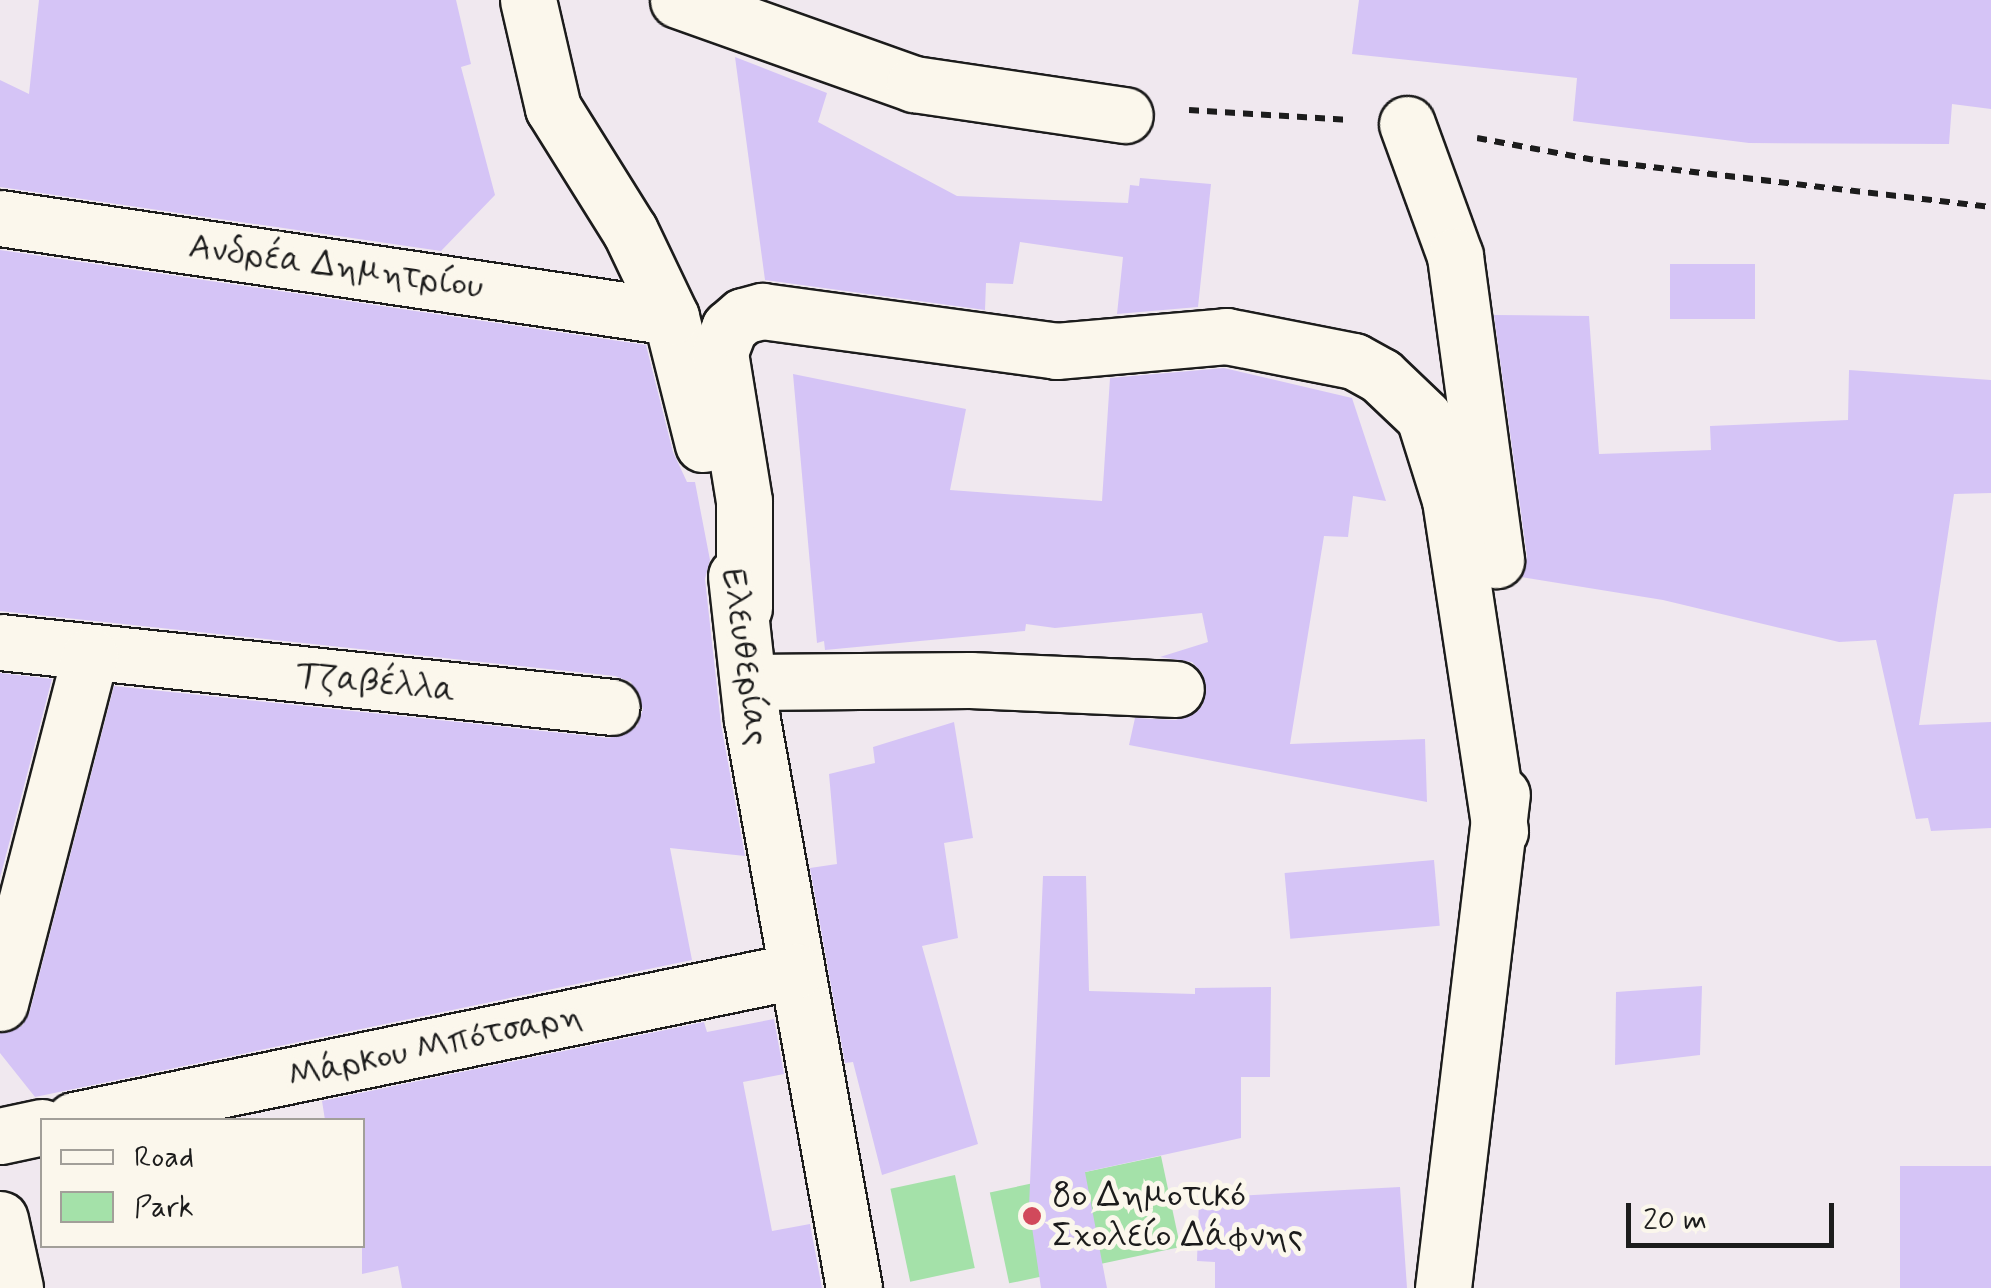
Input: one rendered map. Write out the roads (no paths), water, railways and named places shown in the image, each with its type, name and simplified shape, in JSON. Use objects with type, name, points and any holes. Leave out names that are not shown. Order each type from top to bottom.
[{"type":"street","name":"Ελευθερίας","points":[[528,0],[552,108],[630,230],[671,317],[744,608],[749,682],[795,971],[854,1288]]},
{"type":"street","points":[[678,0],[914,84],[1125,115]]},
{"type":"street","points":[[1407,124],[1455,256],[1491,522],[1508,709],[1500,831],[1477,972],[1443,1288]]},
{"type":"street","name":"Ανδρέα Δημητρίου","points":[[0,218],[671,317]]},
{"type":"street","points":[[744,608],[744,501],[720,352],[729,328],[744,316],[762,311],[1056,352],[1226,336],[1354,360],[1382,376],[1424,417],[1450,500],[1500,831]]},
{"type":"street","name":"Τζαβέλλα","points":[[0,642],[612,706]]},
{"type":"street","points":[[0,1003],[90,654]]},
{"type":"street","points":[[749,682],[970,680],[1176,689]]},
{"type":"street","name":"Μάρκου Μπότσαρη","points":[[84,1118],[795,971]]},
{"type":"street","points":[[0,1136],[40,1127]]},
{"type":"street","points":[[0,1220],[14,1288]]},
{"type":"place","name":"8ο Δημοτικό Σχολείο Δάφνης","points":[[1032,1216]]}]
